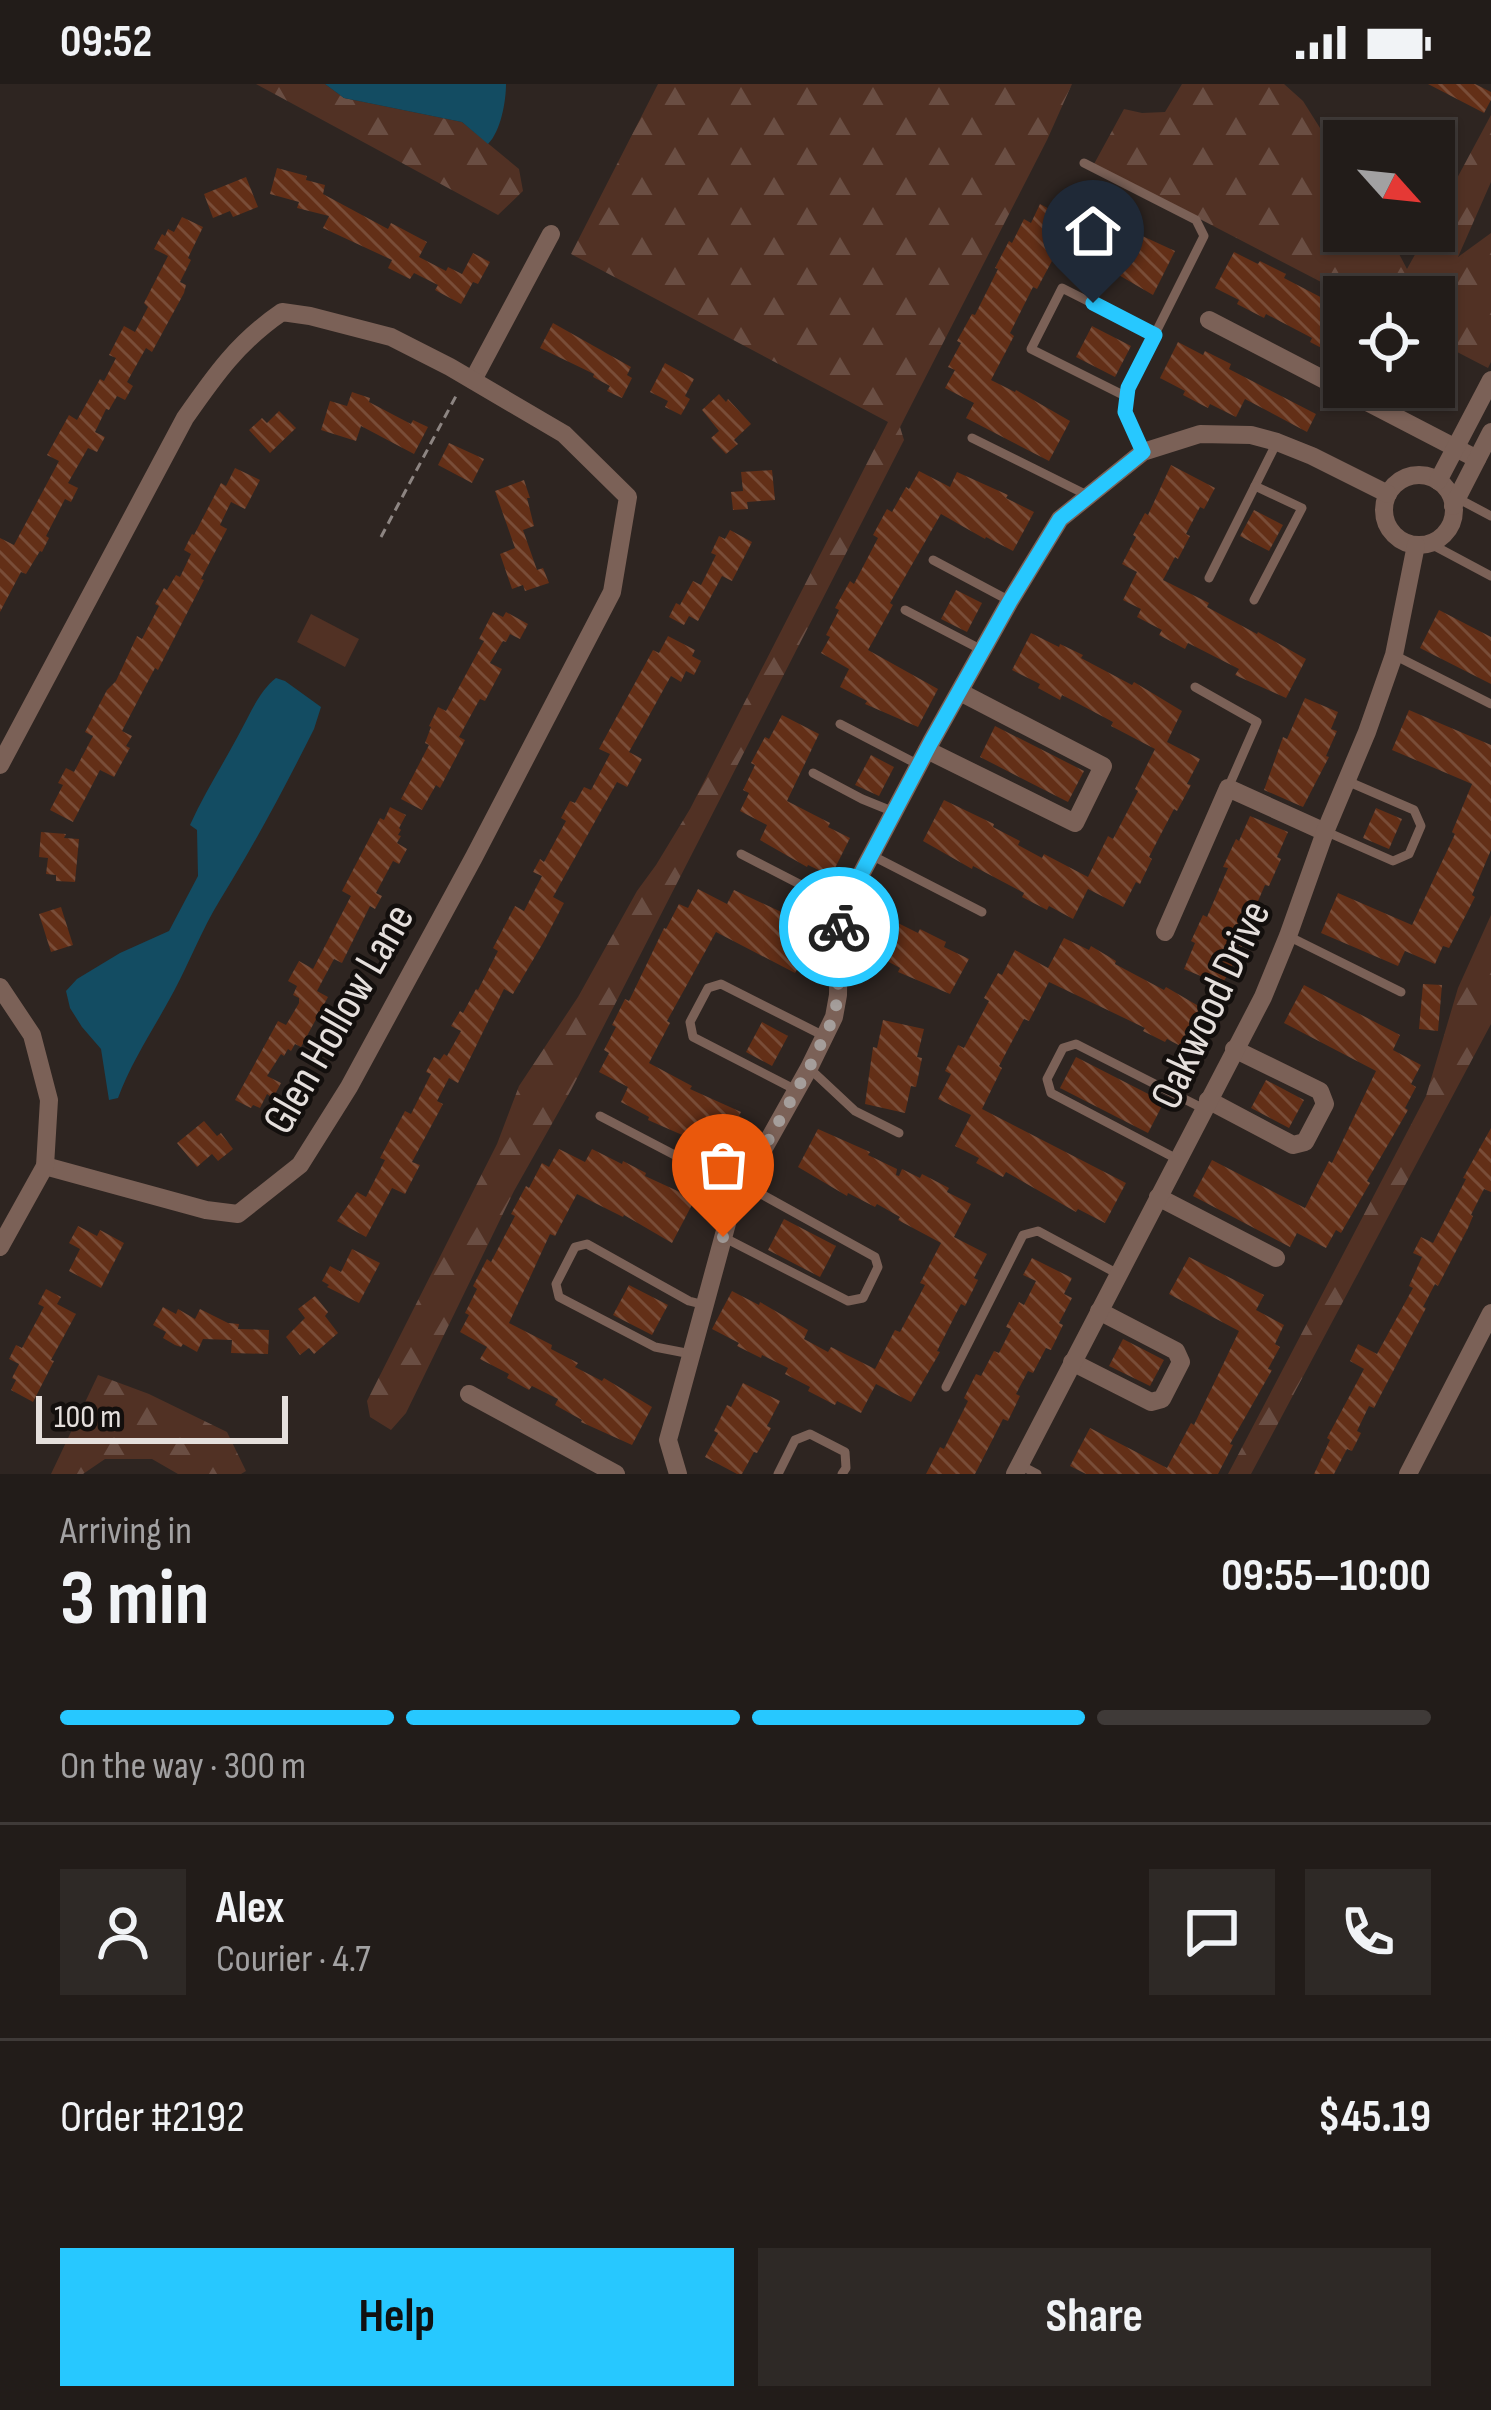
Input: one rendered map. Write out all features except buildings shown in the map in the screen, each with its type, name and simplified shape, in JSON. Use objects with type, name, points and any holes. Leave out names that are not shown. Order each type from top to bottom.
[{"type":"street","points":[[0,765],[185,418],[253,332],[283,312],[310,316],[391,337],[472,380],[551,234]]},
{"type":"street","points":[[1209,320],[1478,458]]},
{"type":"street","name":"Glen Hollow Lane","points":[[45,1166],[206,1210],[238,1214],[300,1165],[349,1088],[612,592],[628,496],[564,434],[472,380]]},
{"type":"street","points":[[1438,481],[1491,380]]},
{"type":"street","points":[[1455,502],[1438,481],[1417,475],[1406,478],[1396,484],[1384,504],[1388,526],[1395,536],[1423,544],[1446,532],[1455,502],[1491,432]]},
{"type":"street","points":[[671,1470],[668,1439],[732,1205],[834,1017],[839,916],[982,650],[1060,519],[1143,452],[1200,434],[1251,435],[1277,442],[1388,494]]},
{"type":"street","name":"Oakwood Drive","points":[[1024,1471],[1072,1362],[1263,997],[1394,655],[1423,544]]},
{"type":"street","points":[[923,758],[1076,823],[1103,766],[960,692]]},
{"type":"street","points":[[1165,932],[1228,788],[1325,832]]},
{"type":"street","points":[[0,988],[32,1036],[49,1100],[45,1166],[0,1247]]},
{"type":"street","points":[[1206,1104],[1293,1145],[1305,1142],[1315,1123],[1324,1104],[1320,1091],[1234,1049]]},
{"type":"street","points":[[1157,1197],[1276,1258]]},
{"type":"street","points":[[1072,1362],[1151,1402],[1162,1399],[1181,1362],[1176,1351],[1099,1311]]},
{"type":"street","points":[[1408,1474],[1491,1313]]},
{"type":"street","points":[[469,1394],[616,1474]]},
{"type":"lane","points":[[1084,163],[1196,220],[1204,236],[1128,388],[1125,412],[1143,452]]},
{"type":"lane","points":[[1127,397],[1031,349],[1062,287],[1155,335]]},
{"type":"lane","points":[[972,438],[1089,496]]},
{"type":"lane","points":[[1209,578],[1277,442]]},
{"type":"lane","points":[[1254,600],[1302,508],[1255,486]]},
{"type":"lane","points":[[1455,502],[1491,516]]},
{"type":"lane","points":[[1423,544],[1491,576]]},
{"type":"lane","points":[[933,560],[1010,601]]},
{"type":"lane","points":[[905,610],[982,650]]},
{"type":"lane","points":[[1394,655],[1491,704]]},
{"type":"lane","points":[[1195,687],[1257,722],[1228,788]]},
{"type":"lane","points":[[840,724],[923,758]]},
{"type":"lane","points":[[813,773],[894,812]]},
{"type":"lane","points":[[1325,832],[1393,861],[1409,854],[1421,826],[1414,810],[1347,781]]},
{"type":"lane","points":[[741,854],[844,907]]},
{"type":"lane","points":[[872,855],[982,912]]},
{"type":"lane","points":[[1288,936],[1401,992]]},
{"type":"lane","points":[[797,1090],[693,1037],[690,1022],[708,988],[721,984],[826,1037]]},
{"type":"lane","points":[[1177,1160],[1051,1093],[1047,1079],[1063,1048],[1076,1043],[1206,1104]]},
{"type":"lane","points":[[809,1068],[855,1111],[899,1133]]},
{"type":"lane","points":[[600,1116],[711,1174],[743,1184],[875,1257],[878,1267],[862,1298],[848,1301],[723,1237]]},
{"type":"lane","points":[[946,1387],[1023,1235],[1038,1231],[1118,1274]]},
{"type":"lane","points":[[691,1354],[655,1347],[560,1297],[556,1284],[575,1247],[587,1244],[689,1301],[705,1305]]},
{"type":"lane","points":[[778,1474],[795,1441],[810,1434],[845,1452],[842,1474]]},
{"type":"path","points":[[381,537],[456,396]]},
{"type":"green space","points":[[256,84],[325,84],[344,98],[462,122],[519,169],[523,191],[498,215]]},
{"type":"green space","points":[[658,84],[1072,84],[900,427],[904,440],[571,1090],[514,1191],[406,1413],[391,1430],[370,1417],[367,1401],[497,1144],[519,1086],[690,809],[888,422],[571,254]]},
{"type":"green space","points":[[1182,84],[1284,84],[1303,101],[1323,133],[1323,252],[1398,252],[1407,269],[1416,252],[1455,252],[1455,182],[1491,115],[1491,182],[1458,257],[1491,233],[1488,368],[1455,351],[1455,276],[1323,276],[1323,283],[1094,164],[1124,109],[1165,112]]},
{"type":"green space","points":[[311,614],[359,639],[345,667],[297,642]]},
{"type":"green space","points":[[1491,915],[1491,1024],[1251,1474],[1228,1474],[1426,1096],[1458,988]]},
{"type":"green space","points":[[98,1375],[227,1432],[246,1471],[178,1474],[152,1459],[105,1459],[83,1474],[51,1474]]},
{"type":"water","points":[[325,84],[506,84],[499,124],[488,144],[462,122],[344,98]]},
{"type":"water","points":[[276,678],[321,707],[314,729],[207,922],[118,1098],[109,1100],[101,1049],[70,1008],[66,991],[120,953],[169,931],[198,876],[197,830],[190,825],[254,705]]},
{"type":"way so far","points":[[723,1237],[732,1205],[834,1017],[839,927]]},
{"type":"route","points":[[839,927],[839,916],[931,742],[1060,519],[1143,452],[1125,412],[1128,388],[1155,335],[1093,303]]}]
